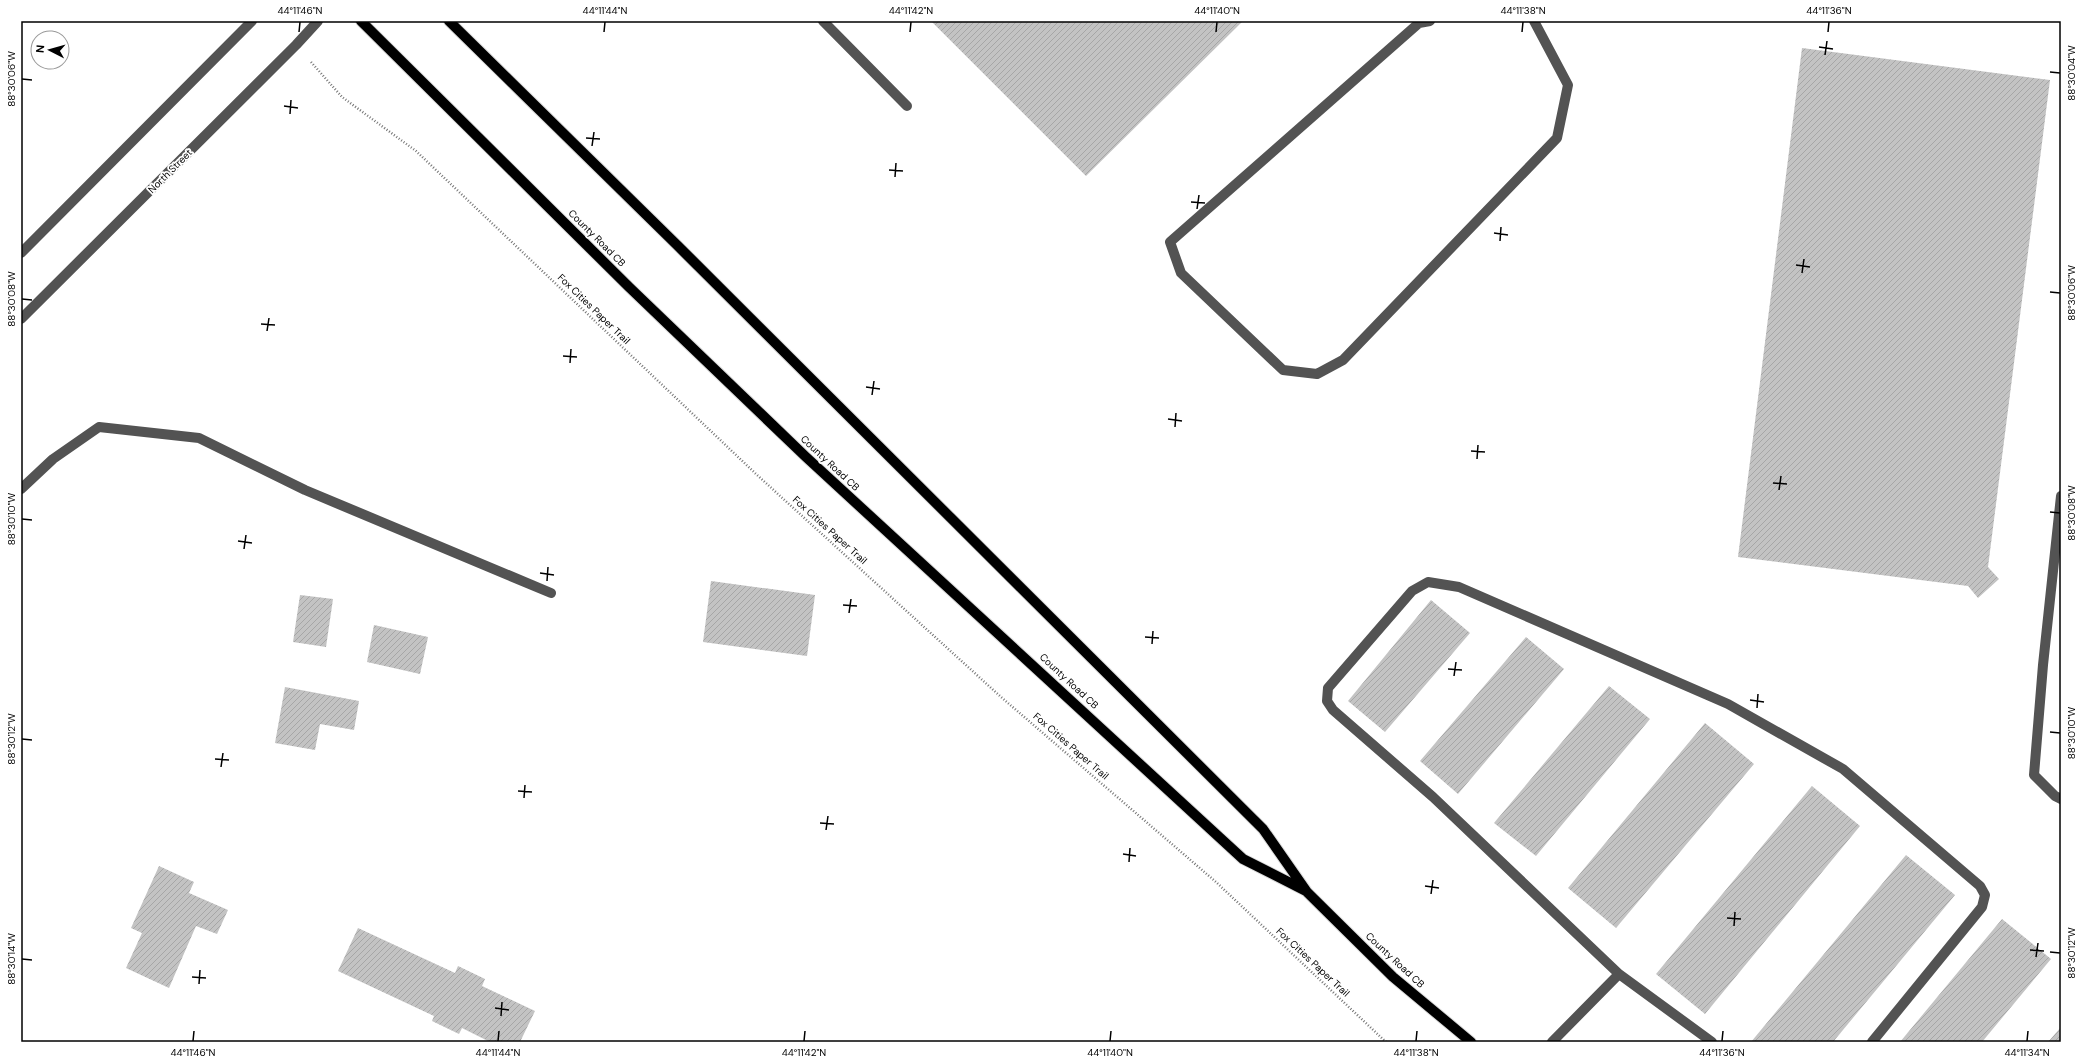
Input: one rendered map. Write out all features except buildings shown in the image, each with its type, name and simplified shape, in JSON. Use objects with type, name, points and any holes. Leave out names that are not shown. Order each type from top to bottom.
[{"type":"main road","name":"County Road CB","points":[[361,21],[628,287],[806,457],[1243,859],[1308,892]]},
{"type":"main road","name":"County Road CB","points":[[449,21],[677,245],[1263,829],[1308,892],[1393,977],[1471,1042]]},
{"type":"street","points":[[21,253],[252,21]]},
{"type":"street","name":"North Street","points":[[21,319],[296,45],[318,21]]},
{"type":"street","points":[[823,21],[907,106]]},
{"type":"street","points":[[1430,21],[1419,23],[1170,242],[1181,273],[1283,370],[1317,374],[1342,360],[1557,138],[1568,85],[1534,21]]},
{"type":"street","points":[[21,489],[53,459],[99,427],[199,438],[305,490],[551,593]]},
{"type":"street","points":[[2061,496],[2042,665],[2034,775],[2055,796],[2061,799]]},
{"type":"street","points":[[1712,1042],[1619,974],[1433,797],[1333,710],[1326,701],[1328,688],[1412,591],[1428,582],[1458,587],[1728,704],[1843,769],[1980,886],[1985,895],[1982,906],[1872,1042]]},
{"type":"street","points":[[1552,1042],[1619,974]]},
{"type":"path","name":"Fox Cities Paper Trail","points":[[296,45],[342,97],[416,152],[756,474],[1001,696],[1216,882],[1386,1042]]}]
